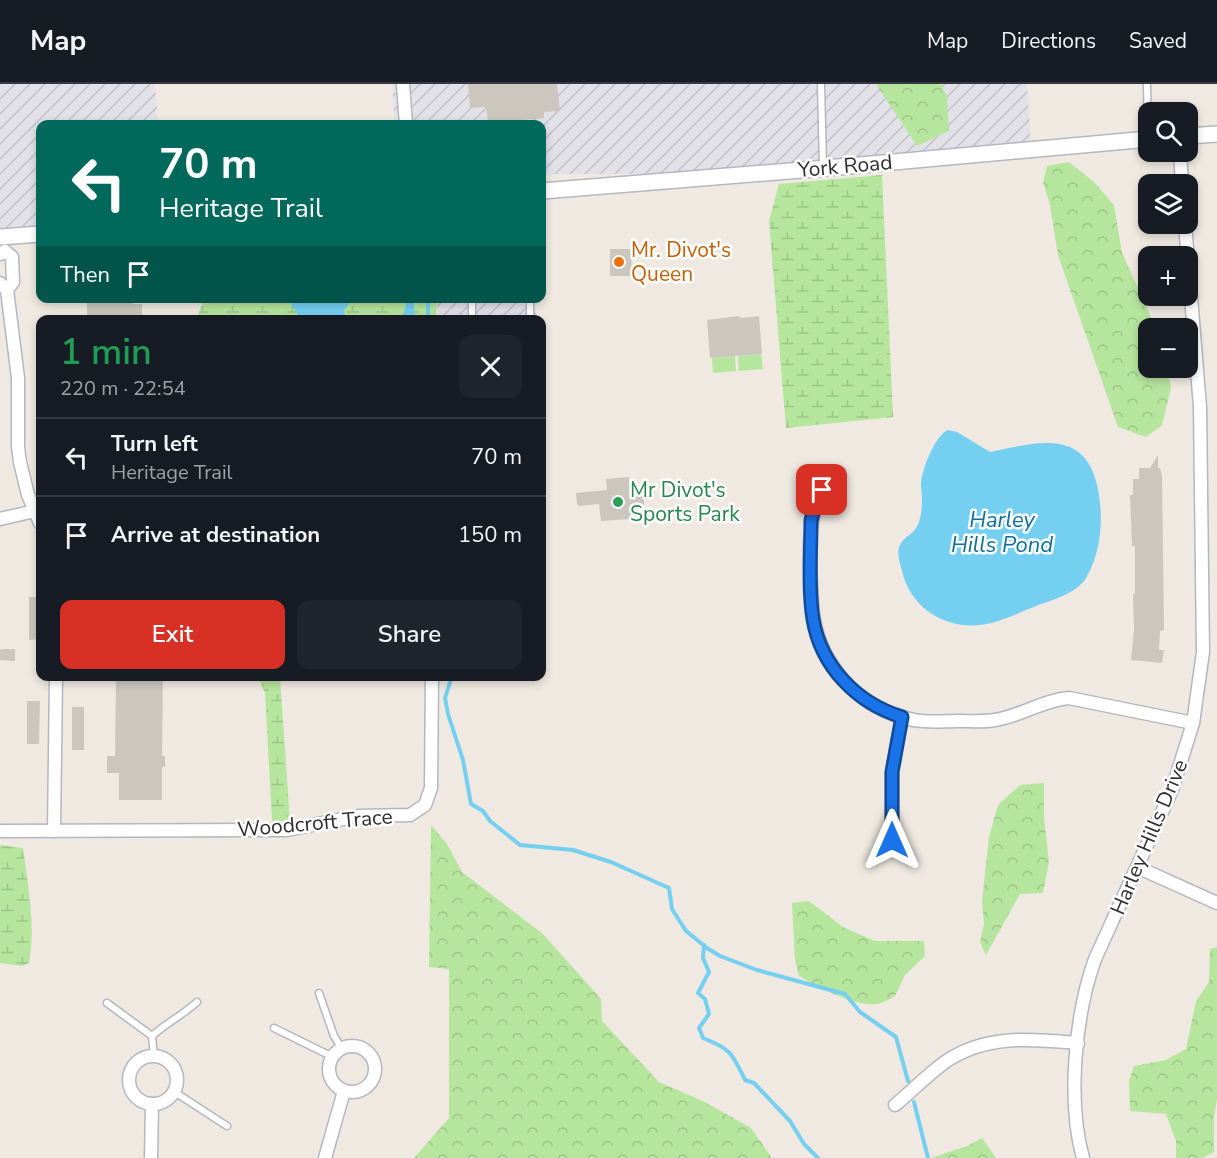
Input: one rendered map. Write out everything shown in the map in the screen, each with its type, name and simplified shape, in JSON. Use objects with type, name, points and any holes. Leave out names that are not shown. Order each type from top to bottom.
[{"type":"street","points":[[403,84],[406,120]]},
{"type":"street","points":[[1198,135],[1217,134]]},
{"type":"street","name":"York Road","points":[[546,190],[1138,140]]},
{"type":"street","name":"Harley Hills Drive","points":[[1083,1158],[1075,1119],[1078,1044],[1083,1003],[1091,971],[1172,790],[1186,751],[1193,723],[1203,652],[1200,407],[1186,234]]},
{"type":"street","points":[[0,519],[35,511],[25,487],[18,447],[18,378],[3,287],[13,282],[12,257],[2,245],[36,235]]},
{"type":"street","points":[[822,490],[811,521],[812,609],[820,643],[832,666],[853,690],[871,703],[902,717],[921,721],[993,721],[1049,701],[1069,698],[1193,723]]},
{"type":"street","points":[[54,831],[56,681]]},
{"type":"street","name":"Woodcroft Trace","points":[[0,831],[287,830],[358,816],[404,816],[416,812],[425,805],[431,788],[432,681]]},
{"type":"street","points":[[892,840],[892,772],[902,717]]},
{"type":"street","points":[[1137,867],[1217,903]]},
{"type":"street","points":[[895,1104],[947,1061],[976,1046],[1011,1040],[1078,1044]]},
{"type":"street","points":[[357,1045],[364,1048],[374,1060],[375,1075],[366,1087],[352,1092],[344,1091],[338,1088],[329,1077],[329,1063],[332,1056],[342,1047],[357,1045]]},
{"type":"street","points":[[154,1056],[162,1058],[173,1069],[176,1084],[174,1091],[165,1101],[152,1104],[144,1102],[133,1093],[129,1079],[134,1065],[140,1060],[154,1056]]},
{"type":"street","points":[[325,1158],[344,1091]]},
{"type":"street","points":[[151,1158],[152,1104]]},
{"type":"lane","points":[[821,84],[823,168]]},
{"type":"lane","points":[[1148,84],[1148,102]]},
{"type":"lane","points":[[319,993],[334,1036],[342,1047]]},
{"type":"lane","points":[[152,1036],[197,1002]]},
{"type":"lane","points":[[107,1003],[152,1036],[154,1056]]},
{"type":"lane","points":[[274,1028],[332,1056]]},
{"type":"lane","points":[[174,1091],[227,1126]]},
{"type":"shaded area","points":[[0,84],[155,84],[158,120],[36,120],[36,227],[0,231]]},
{"type":"shaded area","points":[[392,84],[1027,84],[1031,142],[681,174],[546,174],[546,120],[395,120]]},
{"type":"shaded area","points":[[437,303],[535,303],[536,315],[437,315]]},
{"type":"green space","points":[[876,84],[941,84],[947,96],[949,131],[917,146]]},
{"type":"green space","points":[[1069,162],[1094,182],[1114,205],[1122,253],[1138,288],[1138,306],[1146,306],[1151,318],[1138,318],[1138,378],[1169,378],[1171,388],[1162,425],[1146,437],[1118,427],[1058,255],[1050,205],[1043,182],[1047,166]]},
{"type":"green space","points":[[882,175],[893,417],[786,428],[769,221],[779,184]]},
{"type":"green space","points":[[202,303],[437,303],[436,315],[198,315]]},
{"type":"green space","points":[[761,354],[763,369],[739,371],[738,356]]},
{"type":"green space","points":[[735,356],[736,371],[713,373],[712,358]]},
{"type":"green space","points":[[260,681],[280,681],[290,822],[272,821],[265,693]]},
{"type":"green space","points":[[1044,783],[1044,817],[1049,862],[1043,893],[1020,894],[986,955],[980,942],[984,924],[982,901],[989,837],[998,805],[1020,785]]},
{"type":"green space","points":[[431,825],[447,844],[462,872],[543,934],[601,999],[602,1021],[659,1082],[703,1101],[751,1128],[772,1158],[414,1158],[449,1118],[449,969],[429,967]]},
{"type":"green space","points":[[0,845],[23,848],[32,934],[29,963],[23,966],[0,963]]},
{"type":"green space","points":[[809,901],[843,927],[875,941],[924,941],[925,956],[905,975],[895,996],[882,1003],[858,1002],[826,990],[799,976],[795,960],[792,903]]},
{"type":"green space","points":[[1217,947],[1217,1099],[1214,1118],[1214,1152],[1202,1158],[1176,1158],[1176,1141],[1166,1114],[1130,1111],[1129,1081],[1134,1066],[1166,1060],[1186,1049],[1196,1001],[1209,982],[1210,949]]},
{"type":"green space","points":[[982,1138],[996,1158],[931,1158],[967,1146]]},
{"type":"water","points":[[290,303],[350,303],[344,310],[345,315],[298,315]]},
{"type":"water","points":[[406,303],[415,303],[415,315],[402,315]]},
{"type":"water","name":"Harley Hills Pond","points":[[948,430],[957,432],[990,452],[1023,445],[1055,443],[1081,454],[1090,467],[1097,485],[1101,520],[1095,556],[1082,584],[1063,596],[980,625],[954,623],[942,619],[930,613],[912,595],[906,584],[898,551],[903,541],[918,525],[923,471],[938,439]]},
{"type":"building","points":[[468,84],[557,84],[560,111],[544,112],[544,118],[488,120],[486,107],[470,108]]},
{"type":"building","points":[[610,249],[631,249],[632,276],[610,276]]},
{"type":"building","points":[[87,303],[142,304],[142,315],[87,315]]},
{"type":"building","points":[[739,316],[740,318],[759,316],[762,354],[710,358],[707,320]]},
{"type":"building","points":[[1158,455],[1158,468],[1162,476],[1164,630],[1160,631],[1159,650],[1164,650],[1162,663],[1131,660],[1134,630],[1135,546],[1132,546],[1130,495],[1133,495],[1133,479],[1139,479],[1139,468],[1150,468]]},
{"type":"building","points":[[629,477],[630,488],[643,487],[645,518],[601,521],[599,504],[579,506],[577,504],[576,493],[607,490],[606,479]]},
{"type":"building","points":[[29,597],[36,597],[36,639],[29,640]]},
{"type":"building","points":[[15,649],[15,661],[0,660],[0,650]]},
{"type":"building","points":[[116,681],[163,681],[162,756],[165,756],[165,767],[162,767],[162,800],[119,800],[119,773],[107,773],[107,756],[115,756]]},
{"type":"building","points":[[27,701],[40,701],[39,744],[27,744]]},
{"type":"building","points":[[72,707],[84,707],[84,750],[72,750]]},
{"type":"waterway","points":[[428,303],[428,315]]},
{"type":"waterway","points":[[450,681],[445,698],[463,760],[471,804],[483,811],[490,821],[520,845],[573,850],[611,862],[669,888],[672,909],[686,931],[720,956],[757,970],[845,994],[860,1012],[896,1037],[908,1081]]},
{"type":"waterway","points":[[704,945],[703,958],[709,972],[698,993],[705,999],[709,1014],[699,1028],[703,1038],[720,1045],[730,1053],[745,1080],[754,1083],[790,1121],[804,1144],[818,1158]]},
{"type":"waterway","points":[[914,1102],[928,1158]]},
{"type":"place","name":"Mr. Divot's Queen","points":[[619,262]]},
{"type":"place","name":"Mr Divot's Sports Park","points":[[618,502]]},
{"type":"route","points":[[822,490],[811,521],[812,609],[820,643],[832,666],[845,683],[871,703],[902,717],[892,772],[892,840]]}]
